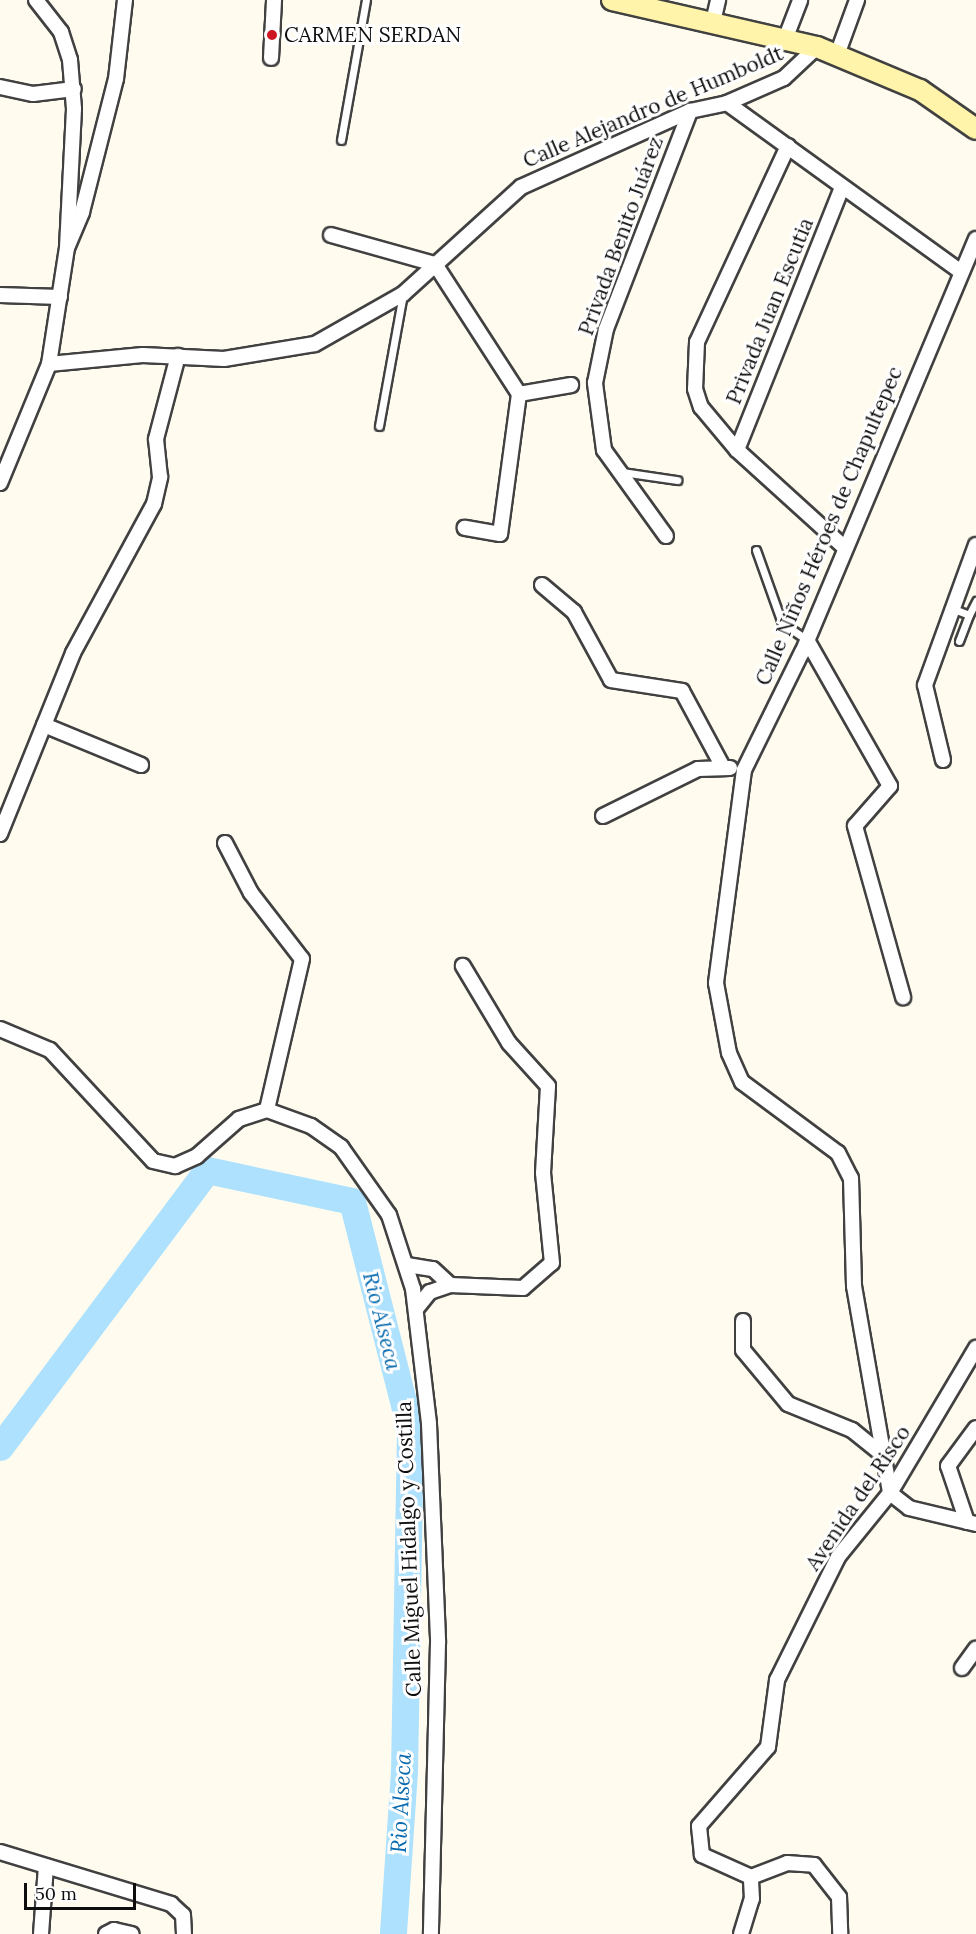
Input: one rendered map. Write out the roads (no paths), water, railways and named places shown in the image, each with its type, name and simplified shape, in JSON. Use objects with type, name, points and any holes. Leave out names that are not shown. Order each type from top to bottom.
[{"type":"street","points":[[0,483],[49,364],[67,248],[74,89],[61,32],[36,0]]},
{"type":"street","points":[[67,248],[107,121],[125,0]]},
{"type":"street","points":[[271,58],[274,0]]},
{"type":"street","points":[[612,0],[786,37],[817,47],[920,90],[976,129]]},
{"type":"street","points":[[713,22],[718,0]]},
{"type":"street","points":[[786,37],[800,0]]},
{"type":"street","points":[[837,55],[857,0]]},
{"type":"street","name":"Calle Alejandro de Humboldt","points":[[49,364],[178,356],[236,358],[315,344],[403,294],[521,187],[690,111],[727,103],[784,78],[817,47]]},
{"type":"street","points":[[0,87],[33,94],[74,89]]},
{"type":"street","points":[[727,103],[961,272]]},
{"type":"street","name":"Privada Benito Juárez","points":[[666,536],[619,472],[598,430],[600,353],[690,111]]},
{"type":"street","points":[[788,146],[697,342],[695,389],[701,407],[737,450],[845,548]]},
{"type":"street","name":"Privada Juan Escutia","points":[[737,450],[842,188]]},
{"type":"street","points":[[331,235],[435,264],[519,394],[500,534],[465,528]]},
{"type":"street","name":"Calle Niños Héroes de Chapultepec","points":[[890,1493],[855,1286],[851,1178],[838,1153],[742,1082],[721,1013],[716,953],[744,770],[807,640],[976,239]]},
{"type":"street","points":[[0,295],[60,297]]},
{"type":"street","points":[[0,834],[73,653],[154,504],[160,477],[156,439],[178,356]]},
{"type":"street","points":[[519,394],[571,385]]},
{"type":"street","points":[[943,760],[925,685],[951,608],[976,545]]},
{"type":"street","points":[[542,585],[574,612],[611,680],[682,691],[723,767]]},
{"type":"street","points":[[807,640],[890,786],[855,826],[903,997]]},
{"type":"street","points":[[44,725],[141,765]]},
{"type":"street","points":[[603,816],[698,769],[723,767],[744,770]]},
{"type":"street","points":[[0,1029],[50,1050],[153,1161],[176,1166],[197,1156],[239,1119],[267,1110],[302,958],[251,893],[225,843]]},
{"type":"street","points":[[416,1309],[430,1292],[450,1285],[523,1288],[548,1272],[554,1249],[543,1173],[548,1086],[509,1043],[463,966]]},
{"type":"street","name":"Calle Miguel Hidalgo y Costilla","points":[[267,1110],[311,1126],[340,1147],[377,1193],[408,1265],[416,1309],[432,1488],[436,1743],[431,1934]]},
{"type":"street","points":[[408,1265],[434,1269],[450,1285]]},
{"type":"street","points":[[743,1321],[743,1350],[788,1404],[852,1430],[883,1455]]},
{"type":"street","name":"Avenida del Risco","points":[[752,1877],[702,1856],[699,1826],[768,1747],[774,1692],[786,1658],[838,1557],[890,1493],[976,1348]]},
{"type":"street","points":[[971,1523],[948,1466],[976,1428]]},
{"type":"street","points":[[890,1493],[909,1508],[971,1523]]},
{"type":"street","points":[[962,1668],[976,1649]]},
{"type":"street","points":[[0,1852],[171,1904],[183,1915],[184,1934]]},
{"type":"street","points":[[741,1934],[752,1899],[752,1877],[787,1863],[814,1865],[839,1898],[840,1934]]},
{"type":"street","points":[[41,1934],[46,1866]]},
{"type":"street","points":[[106,1934],[114,1930],[132,1934]]},
{"type":"lane","points":[[341,140],[366,0]]},
{"type":"lane","points":[[380,426],[403,294]]},
{"type":"lane","points":[[619,472],[677,480]]},
{"type":"lane","points":[[756,550],[782,623],[807,640]]},
{"type":"lane","points":[[959,641],[976,601]]},
{"type":"lane","points":[[951,608],[969,615]]},
{"type":"waterway","name":"Rio Alseca","points":[[0,1447],[207,1170],[352,1201],[410,1429],[404,1771],[393,1934]]},
{"type":"place","name":"CARMEN SERDAN","points":[[272,35]]}]
